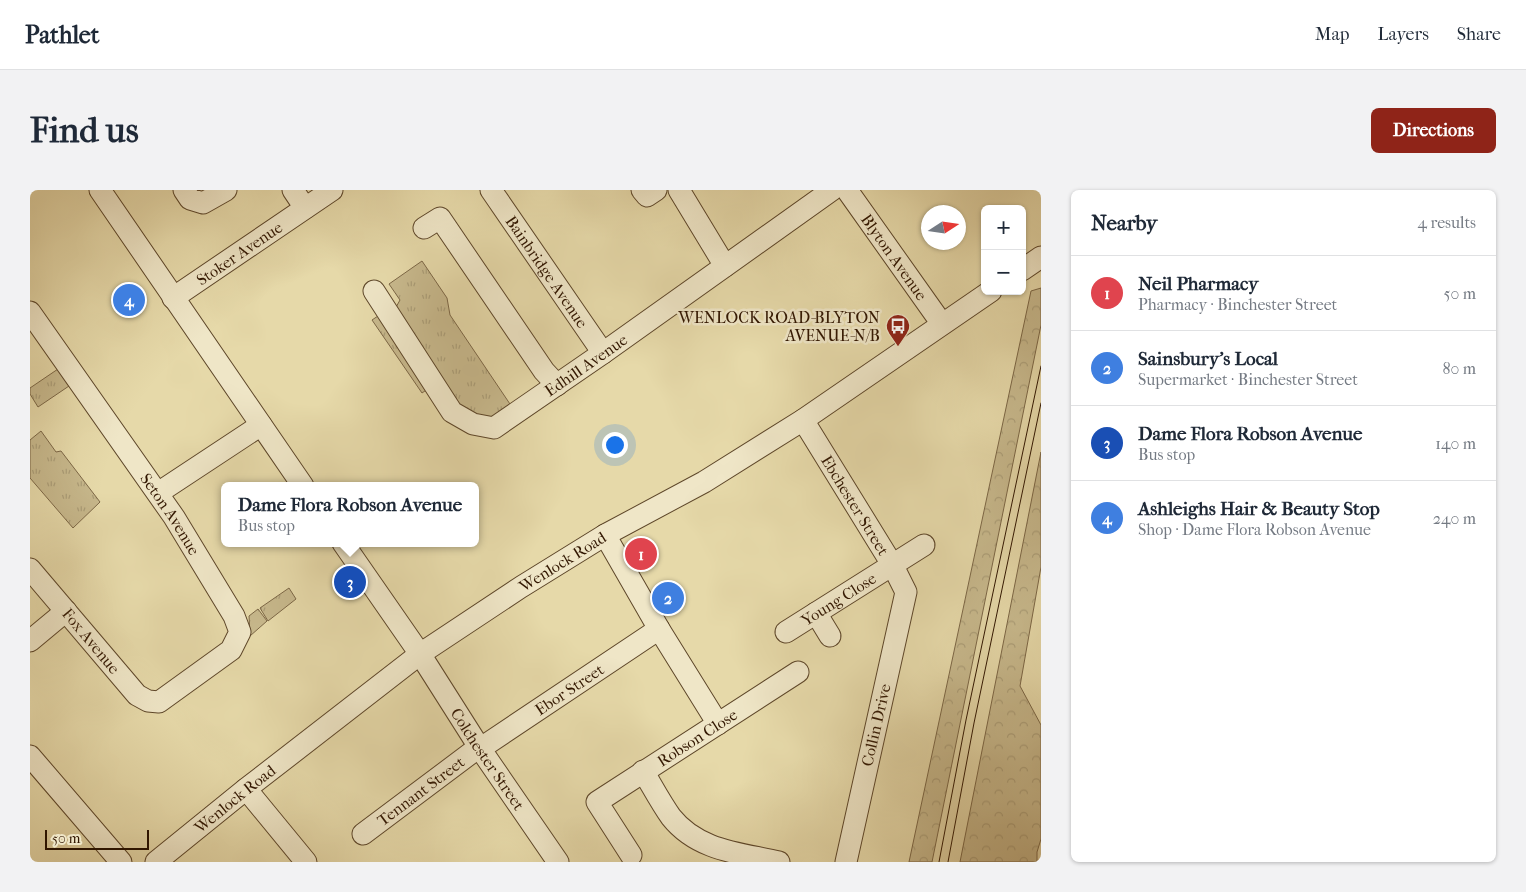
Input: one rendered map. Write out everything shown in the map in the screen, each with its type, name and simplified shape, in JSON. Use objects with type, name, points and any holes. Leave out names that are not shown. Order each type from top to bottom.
[{"type":"street","points":[[100,190],[300,482]]},
{"type":"street","points":[[184,190],[190,199],[203,203],[226,190]]},
{"type":"street","points":[[293,190],[305,208]]},
{"type":"street","name":"Stoker Avenue","points":[[173,298],[332,190]]},
{"type":"street","name":"Bainbridge Avenue","points":[[491,190],[603,353]]},
{"type":"street","points":[[642,190],[647,196],[656,190]]},
{"type":"street","points":[[678,190],[725,266]]},
{"type":"street","name":"Edhill Avenue","points":[[374,291],[452,412],[472,424],[494,428],[832,190]]},
{"type":"street","name":"Blyton Avenue","points":[[847,190],[942,324]]},
{"type":"street","points":[[424,228],[440,218],[544,371],[557,385]]},
{"type":"street","points":[[1026,267],[1041,257]]},
{"type":"street","name":"Wenlock Road","points":[[156,862],[246,789],[420,654],[521,587],[605,536],[704,482],[803,420],[984,295]]},
{"type":"street","name":"Seton Avenue","points":[[30,312],[158,493],[234,616],[240,632],[231,650],[159,702]]},
{"type":"street","name":"Ebchester Street","points":[[803,420],[893,566],[906,592]]},
{"type":"street","points":[[158,493],[261,425]]},
{"type":"street","points":[[605,536],[659,630],[718,724]]},
{"type":"street","name":"Young Close","points":[[786,632],[924,546]]},
{"type":"street","name":"Colchester Street","points":[[346,547],[420,654],[480,748],[558,862]]},
{"type":"street","name":"Fox Avenue","points":[[30,569],[137,695],[148,702],[159,702]]},
{"type":"street","name":"Collin Drive","points":[[846,860],[906,592]]},
{"type":"street","points":[[30,641],[66,611]]},
{"type":"street","points":[[816,613],[830,636]]},
{"type":"street","name":"Ebor Street","points":[[480,748],[659,630]]},
{"type":"street","name":"Robson Close","points":[[630,855],[597,802],[798,672]]},
{"type":"street","name":"Tennant Street","points":[[363,834],[480,748]]},
{"type":"street","points":[[30,756],[121,862]]},
{"type":"street","points":[[643,772],[672,818],[694,838],[710,847],[779,862]]},
{"type":"street","points":[[246,789],[306,862]]},
{"type":"green space","points":[[422,261],[447,298],[450,315],[512,407],[489,421],[463,412],[395,309],[400,300],[389,284]]},
{"type":"green space","points":[[1041,288],[1041,325],[932,862],[909,862],[1031,291]]},
{"type":"green space","points":[[378,316],[432,386],[422,393],[372,320]]},
{"type":"green space","points":[[58,369],[69,386],[38,407],[30,394],[30,388]]},
{"type":"green space","points":[[41,431],[56,452],[61,451],[100,502],[73,528],[30,478],[30,440]]},
{"type":"green space","points":[[1041,452],[1041,567],[1020,686],[1041,725],[1041,839],[1037,852],[1037,862],[960,862]]},
{"type":"green space","points":[[289,588],[296,599],[268,621],[260,608]]},
{"type":"green space","points":[[258,609],[267,621],[250,636],[249,616]]},
{"type":"tram line","points":[[939,862],[966,720],[1041,366]]},
{"type":"tram line","points":[[948,862],[974,723],[1041,403]]},
{"type":"place","name":"Ashleighs Hair & Beauty Stop","points":[[129,300]]},
{"type":"place","name":"WENLOCK ROAD-BLYTON AVENUE-N/B","points":[[898,347]]},
{"type":"place","name":"Neil Pharmacy","points":[[641,554]]},
{"type":"place","name":"Dame Flora Robson Avenue","points":[[350,582]]},
{"type":"place","name":"Sainsbury's Local","points":[[668,598]]}]
